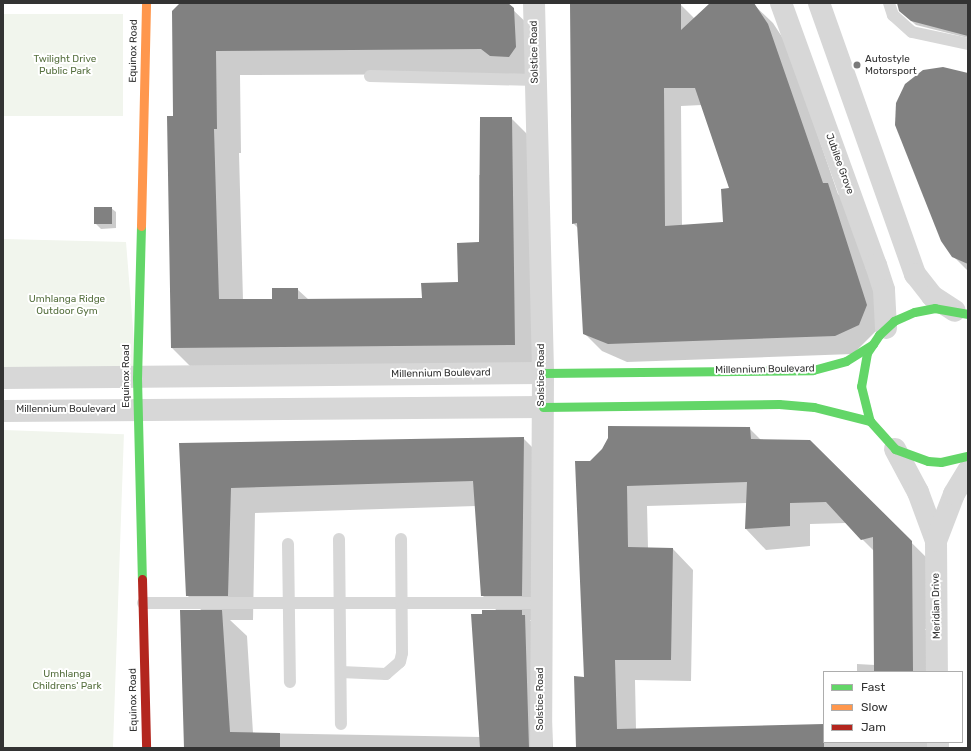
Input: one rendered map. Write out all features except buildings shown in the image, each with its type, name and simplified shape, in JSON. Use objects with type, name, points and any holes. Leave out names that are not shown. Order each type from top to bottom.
[{"type":"street","name":"Equinox Road","points":[[146,3],[138,378],[146,748]]},
{"type":"street","name":"Solstice Road","points":[[534,3],[543,373],[541,748]]},
{"type":"street","name":"Jubilee Grove","points":[[781,3],[884,290],[879,336]]},
{"type":"street","points":[[819,3],[916,274],[932,296],[963,312]]},
{"type":"street","name":"Millennium Boulevard","points":[[3,378],[138,378],[813,370],[846,361],[904,316],[924,309],[946,308],[963,312]]},
{"type":"street","points":[[879,336],[864,364],[861,386],[865,407],[870,421],[895,449],[928,461],[941,462],[968,456]]},
{"type":"street","name":"Millennium Boulevard","points":[[3,411],[779,404],[814,407],[870,421]]},
{"type":"street","name":"Meridian Drive","points":[[895,449],[918,492],[936,541],[937,671]]},
{"type":"street","name":"Meridian Drive","points":[[936,541],[954,494],[968,471]]},
{"type":"lane","points":[[889,3],[892,15],[912,32],[968,44]]},
{"type":"lane","points":[[370,76],[536,80]]},
{"type":"lane","points":[[339,539],[341,604],[341,724]]},
{"type":"lane","points":[[341,672],[386,674],[395,668],[402,653],[401,539]]},
{"type":"lane","points":[[288,544],[290,682]]},
{"type":"lane","points":[[143,603],[288,605],[542,603]]},
{"type":"green space","name":"Twilight Drive Public Park","points":[[3,14],[123,14],[123,116],[3,116]]},
{"type":"green space","name":"Umhlanga Ridge Outdoor Gym","points":[[3,239],[126,242],[137,378],[3,367]]},
{"type":"green space","name":"Umhlanga Childrens' Park","points":[[3,430],[124,434],[113,748],[3,748]]},
{"type":"traffic: fast","points":[[141,226],[137,378],[142,579]]},
{"type":"traffic: fast","points":[[968,314],[935,308],[914,312],[894,321],[879,335],[867,353],[861,386],[870,421],[895,449],[928,461],[941,462],[968,456]]},
{"type":"traffic: fast","points":[[543,373],[813,370],[846,361],[873,344]]},
{"type":"traffic: fast","points":[[543,407],[779,404],[814,407],[870,421]]},
{"type":"traffic: slow","points":[[141,226],[146,3]]},
{"type":"traffic: jam","points":[[142,579],[146,748]]},
{"type":"place","name":"Autostyle Motorsport","points":[[857,65]]}]
